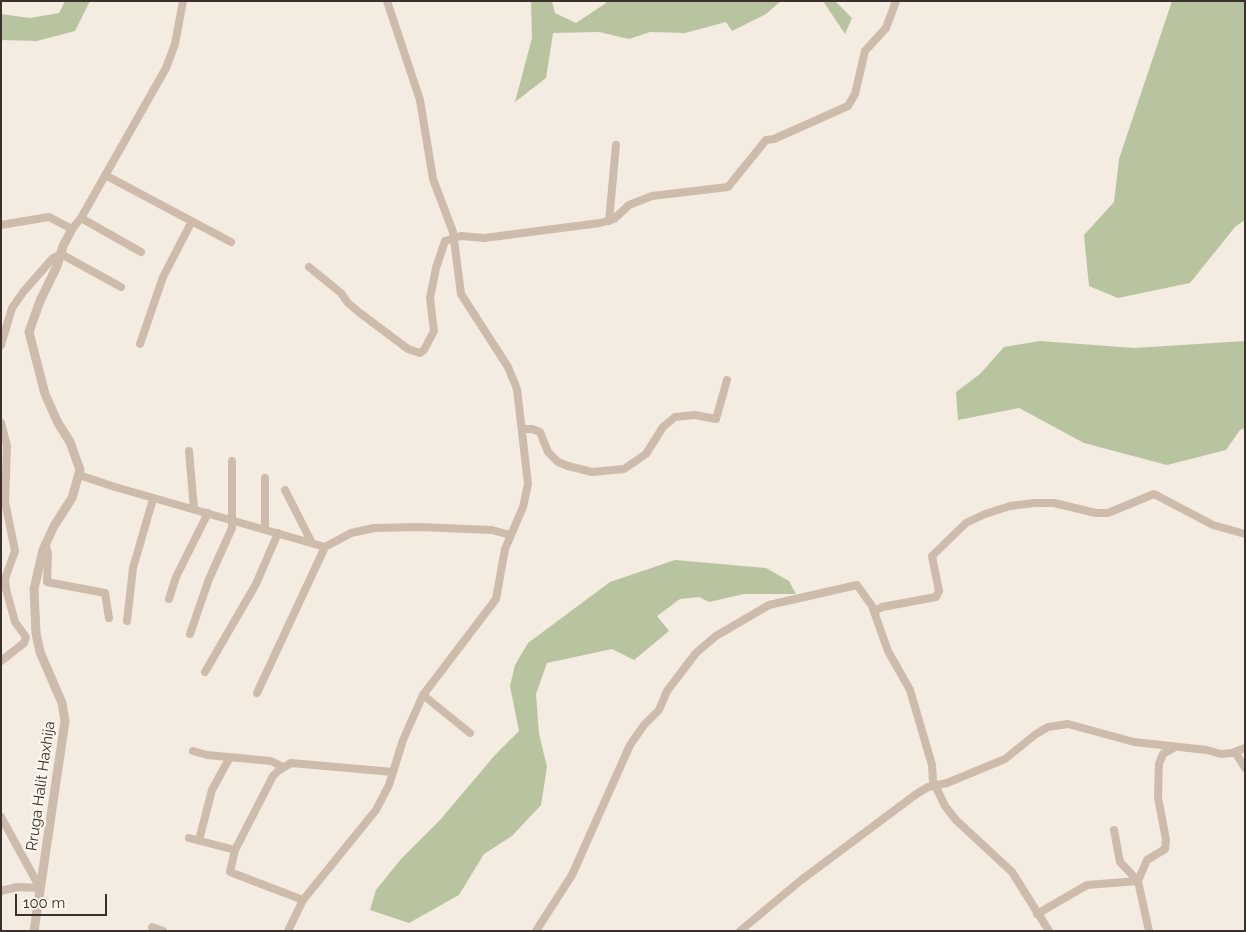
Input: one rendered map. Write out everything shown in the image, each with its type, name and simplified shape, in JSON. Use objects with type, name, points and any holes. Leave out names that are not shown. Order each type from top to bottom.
[{"type":"street","points":[[183,1],[170,59],[81,218],[72,229],[29,332],[45,394],[58,423],[70,442],[79,466],[79,475],[153,499],[325,547]]},
{"type":"street","points":[[309,267],[341,293],[348,303],[360,313],[408,349],[420,353],[424,350],[434,331],[430,298],[436,268],[445,241],[455,238],[515,234],[609,221],[629,205],[652,196],[728,187],[766,140],[774,139],[848,106],[855,94],[865,51],[886,28],[896,1]]},
{"type":"street","points":[[288,931],[303,900],[372,816],[394,772],[403,740],[423,695],[496,600],[505,549],[522,507],[528,484],[519,398],[514,380],[461,294],[455,238],[432,179],[420,100],[389,2]]},
{"type":"street","points":[[609,221],[616,145]]},
{"type":"street","points":[[105,175],[231,242]]},
{"type":"street","points":[[1,225],[49,217],[72,229]]},
{"type":"street","points":[[81,218],[141,252]]},
{"type":"street","points":[[140,344],[163,277],[192,221]]},
{"type":"street","points":[[60,254],[121,287]]},
{"type":"street","points":[[1,345],[12,308],[46,264],[60,254]]},
{"type":"street","points":[[522,429],[532,429],[540,432],[548,452],[558,462],[568,466],[602,473],[624,469],[646,454],[664,427],[675,417],[694,415],[716,420],[728,380]]},
{"type":"street","points":[[1,424],[7,446],[5,502],[14,538],[15,551],[5,579],[6,589],[15,622],[24,634],[24,643],[1,661]]},
{"type":"street","points":[[189,451],[194,509]]},
{"type":"street","points":[[190,634],[233,520],[232,461]]},
{"type":"street","name":"Rruga Halit Haxhija","points":[[34,931],[65,721],[64,708],[40,652],[35,630],[34,581],[45,544],[72,498],[79,475]]},
{"type":"street","points":[[265,478],[265,529]]},
{"type":"street","points":[[284,490],[312,543]]},
{"type":"street","points":[[875,611],[882,607],[936,597],[939,591],[932,556],[966,523],[985,514],[1010,506],[1054,503],[1096,513],[1108,513],[1154,494],[1213,525],[1245,534]]},
{"type":"street","points":[[127,621],[133,568],[153,499]]},
{"type":"street","points":[[169,599],[176,577],[208,513]]},
{"type":"street","points":[[257,693],[325,547],[351,533],[374,528],[418,527],[492,530],[510,535]]},
{"type":"street","points":[[205,672],[256,584],[278,533]]},
{"type":"street","points":[[45,544],[48,554],[47,582],[105,593],[110,618]]},
{"type":"street","points":[[536,931],[572,875],[630,745],[644,725],[659,710],[672,683],[705,644],[752,613],[769,605],[857,585],[875,611],[888,651],[910,690],[932,765],[935,786],[949,812],[1012,872],[1049,931]]},
{"type":"street","points":[[24,634],[35,630]]},
{"type":"street","points":[[423,695],[470,733]]},
{"type":"street","points":[[740,931],[800,881],[923,790],[1005,759],[1041,730],[1058,725],[1073,726],[1097,734],[1134,742],[1226,754],[1245,748]]},
{"type":"street","points":[[1138,881],[1147,860],[1165,849],[1166,840],[1158,797],[1159,764],[1163,754],[1175,747]]},
{"type":"street","points":[[193,752],[271,762],[283,767]]},
{"type":"street","points":[[1235,752],[1245,768]]},
{"type":"street","points":[[199,840],[212,790],[230,757]]},
{"type":"street","points":[[303,900],[232,874],[230,868],[235,850],[273,776],[291,763],[394,772]]},
{"type":"street","points":[[1,817],[40,888]]},
{"type":"street","points":[[1114,830],[1120,862],[1138,881],[1149,931]]},
{"type":"street","points":[[189,838],[235,850]]},
{"type":"street","points":[[1037,914],[1092,883],[1138,881]]},
{"type":"street","points":[[1,891],[17,887],[40,888]]},
{"type":"street","points":[[152,927],[163,931]]},
{"type":"green space","points":[[65,1],[90,1],[75,31],[37,41],[1,40],[1,14],[30,18],[59,13]]},
{"type":"green space","points":[[531,1],[552,1],[555,13],[576,23],[606,3],[605,1],[781,1],[766,14],[732,31],[726,22],[685,33],[650,32],[629,39],[599,32],[553,33],[546,78],[515,102],[532,38]]},
{"type":"green space","points":[[823,1],[835,1],[852,18],[845,34]]},
{"type":"green space","points":[[1172,1],[1245,1],[1245,220],[1235,227],[1190,283],[1118,298],[1089,286],[1084,235],[1114,202],[1119,159]]},
{"type":"green space","points":[[1040,341],[1134,348],[1245,341],[1245,428],[1240,430],[1226,450],[1167,465],[1084,443],[1019,408],[958,420],[956,392],[980,374],[1004,347]]},
{"type":"green space","points":[[675,560],[766,568],[789,581],[796,594],[744,594],[709,602],[699,597],[680,599],[657,616],[669,631],[634,660],[612,649],[547,663],[536,694],[539,734],[547,767],[541,805],[512,836],[484,854],[459,895],[409,923],[370,910],[376,890],[401,859],[440,820],[495,755],[519,731],[510,686],[515,665],[528,643],[610,582]]}]
